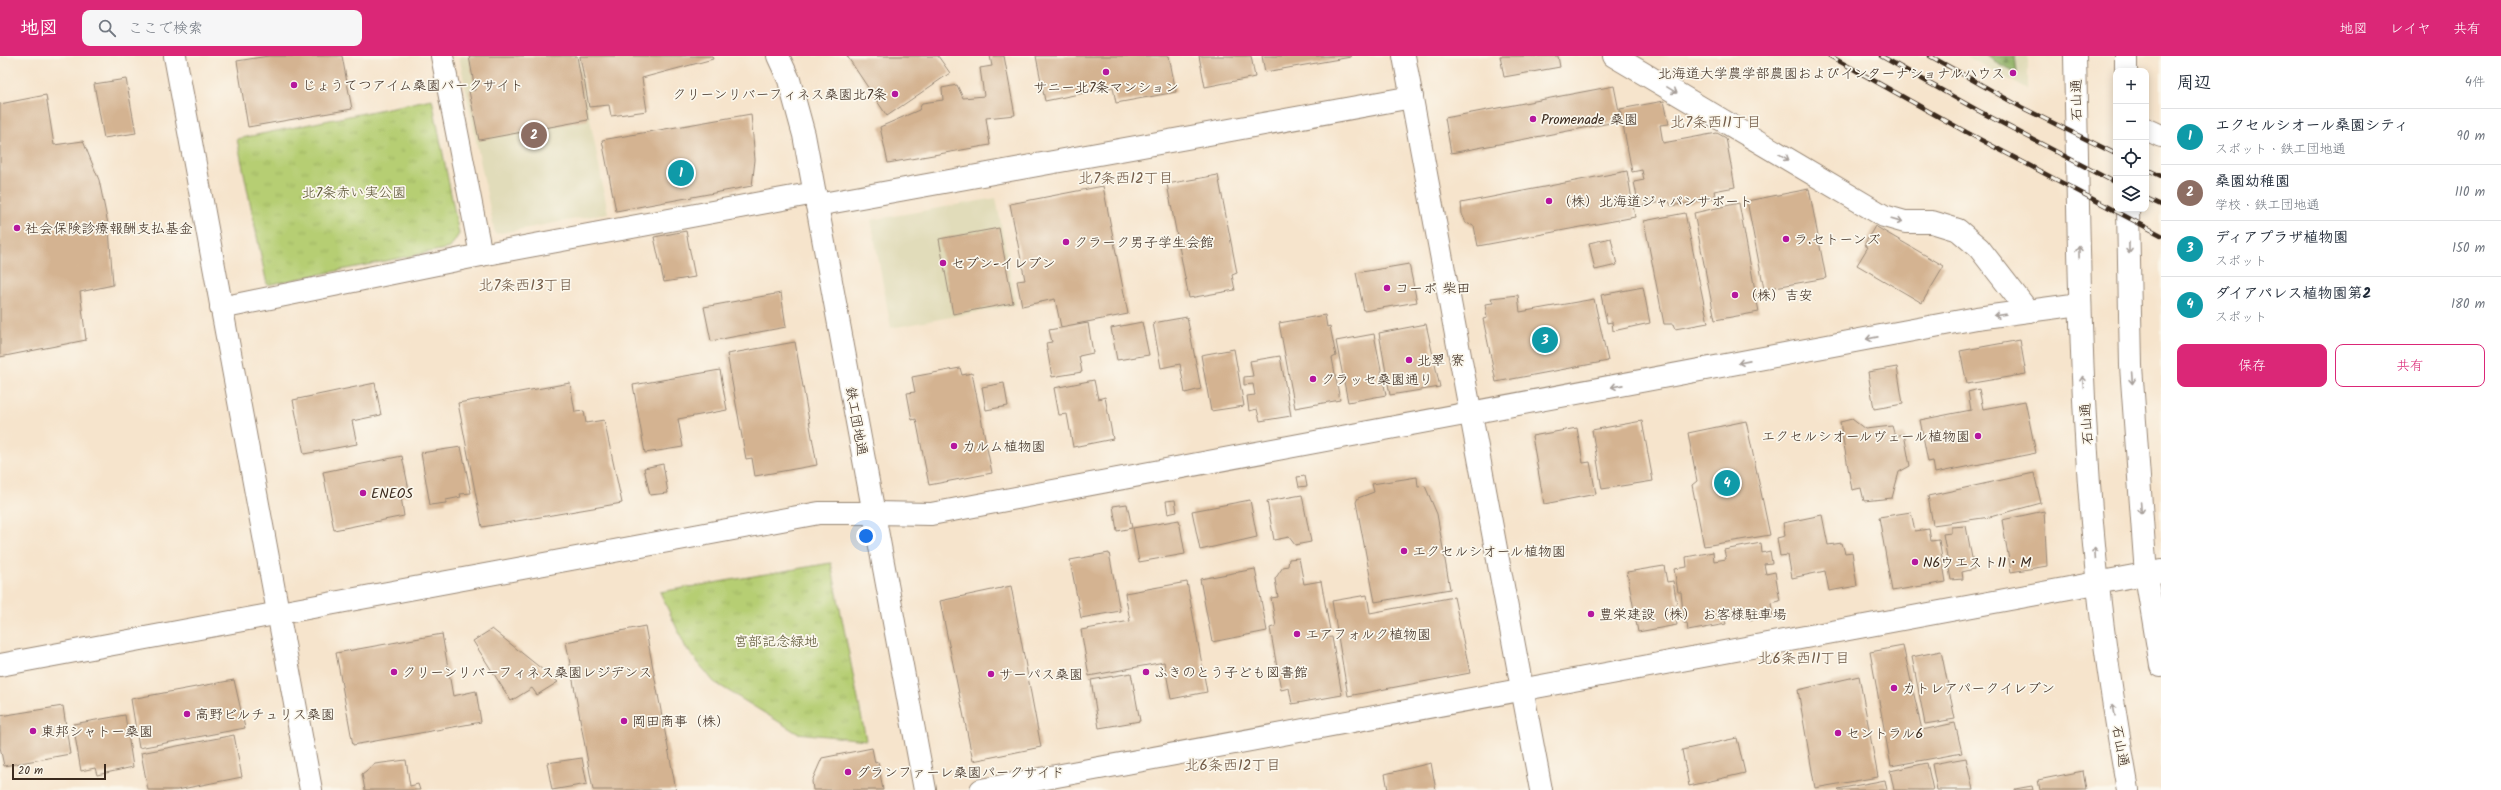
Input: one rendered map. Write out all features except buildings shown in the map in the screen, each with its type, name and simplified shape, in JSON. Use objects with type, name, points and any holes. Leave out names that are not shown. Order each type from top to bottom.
[{"type":"street","points":[[175,56],[277,614],[311,790]]},
{"type":"street","points":[[442,56],[481,255]]},
{"type":"street","name":"鉄工団地通","points":[[778,56],[789,80],[804,135],[925,790]]},
{"type":"street","points":[[1404,56],[1540,790]]},
{"type":"street","points":[[1614,56],[1884,216],[1905,222],[1932,222],[1958,230],[1979,248],[2028,311]]},
{"type":"street","name":"石山通","points":[[2075,56],[2082,366],[2098,584],[2112,698],[2128,790]]},
{"type":"street","points":[[2126,56],[2126,68]]},
{"type":"street","points":[[221,308],[481,255],[1412,97]]},
{"type":"street","points":[[2149,130],[2161,136]]},
{"type":"street","points":[[2128,212],[2131,366],[2153,573],[2161,666]]},
{"type":"street","points":[[0,665],[819,513],[931,514],[1977,318],[2080,304]]},
{"type":"street","points":[[981,790],[2153,573]]},
{"type":"shaded area","points":[[459,56],[578,56],[608,213],[495,234]]},
{"type":"shaded area","name":"北海道大学農学部農園およびインターナショナルハウス","points":[[1967,56],[2028,56],[2028,90]]},
{"type":"shaded area","name":"セブン-イレブン","points":[[996,198],[1016,305],[891,328],[871,220]]},
{"type":"green space","points":[[1986,56],[2015,56],[2017,73]]},
{"type":"green space","name":"北7条赤い実公園","points":[[432,99],[459,234],[450,248],[267,285],[237,139]]},
{"type":"green space","name":"宮部記念緑地","points":[[831,563],[866,740],[797,733],[714,682],[686,648],[660,592]]},
{"type":"railway","points":[[1830,56],[1966,132],[2161,235]]},
{"type":"railway","points":[[1881,56],[1977,110],[2113,181]]},
{"type":"railway","points":[[1930,56],[2021,107],[2113,153]]},
{"type":"railway","points":[[2149,170],[2161,176]]},
{"type":"railway","points":[[2149,199],[2161,205]]},
{"type":"place","name":"サニー北7条マンション","points":[[1106,72]]},
{"type":"place","name":"北海道大学農学部農園およびインターナショナルハウス","points":[[2013,73]]},
{"type":"place","name":"じょうてつアイム桑園パークサイト","points":[[294,85]]},
{"type":"place","name":"クリーンリバーフィネス桑園北7条","points":[[895,94]]},
{"type":"place","name":"Promenade 桑園","points":[[1533,119]]},
{"type":"place","name":"桑園幼稚園","points":[[534,135]]},
{"type":"place","name":"エクセルシオール桑園シティ","points":[[681,173]]},
{"type":"place","name":"（株）北海道ジャパンサポート","points":[[1549,201]]},
{"type":"place","name":"社会保険診療報酬支払基金","points":[[17,228]]},
{"type":"place","name":"ラ.セトーンズ","points":[[1786,239]]},
{"type":"place","name":"クラーク男子学生会館","points":[[1066,242]]},
{"type":"place","name":"セブン-イレブン","points":[[943,263]]},
{"type":"place","name":"コーポ 柴田","points":[[1387,288]]},
{"type":"place","name":"（株）吉安","points":[[1735,295]]},
{"type":"place","name":"ディアプラザ植物園","points":[[1545,340]]},
{"type":"place","name":"北翠 寮","points":[[1409,360]]},
{"type":"place","name":"クラッセ桑園通り","points":[[1313,379]]},
{"type":"place","name":"エクセルシオールヴェール植物園","points":[[1978,436]]},
{"type":"place","name":"カルム植物園","points":[[954,446]]},
{"type":"place","name":"ダイアパレス植物園第2","points":[[1727,483]]},
{"type":"place","name":"ENEOS","points":[[363,493]]},
{"type":"place","name":"エクセルシオール植物園","points":[[1404,551]]},
{"type":"place","name":"N6ウエスト11・M","points":[[1915,562]]},
{"type":"place","name":"豊栄建設（株） お客様駐車場","points":[[1591,614]]},
{"type":"place","name":"エアフォルク植物園","points":[[1297,634]]},
{"type":"place","name":"クリーンリバーフィネス桑園レジデンス","points":[[394,672]]},
{"type":"place","name":"ふきのとう子ども図書館","points":[[1146,672]]},
{"type":"place","name":"サーパス桑園","points":[[991,674]]},
{"type":"place","name":"カトレアパークイレブン","points":[[1894,688]]},
{"type":"place","name":"高野ビルチュリス桑園","points":[[187,714]]},
{"type":"place","name":"岡田商事（株）","points":[[624,721]]},
{"type":"place","name":"東邦シャトー桑園","points":[[33,731]]},
{"type":"place","name":"セントラル6","points":[[1838,733]]},
{"type":"place","name":"グランファーレ桑園パークサイド","points":[[848,772]]},
{"type":"district","name":"北7条西11丁目","points":[[1716,122]]},
{"type":"district","name":"北7条西12丁目","points":[[1126,178]]},
{"type":"district","name":"北7条西13丁目","points":[[526,285]]},
{"type":"district","name":"北6条西11丁目","points":[[1804,658]]},
{"type":"district","name":"北6条西12丁目","points":[[1233,765]]}]
